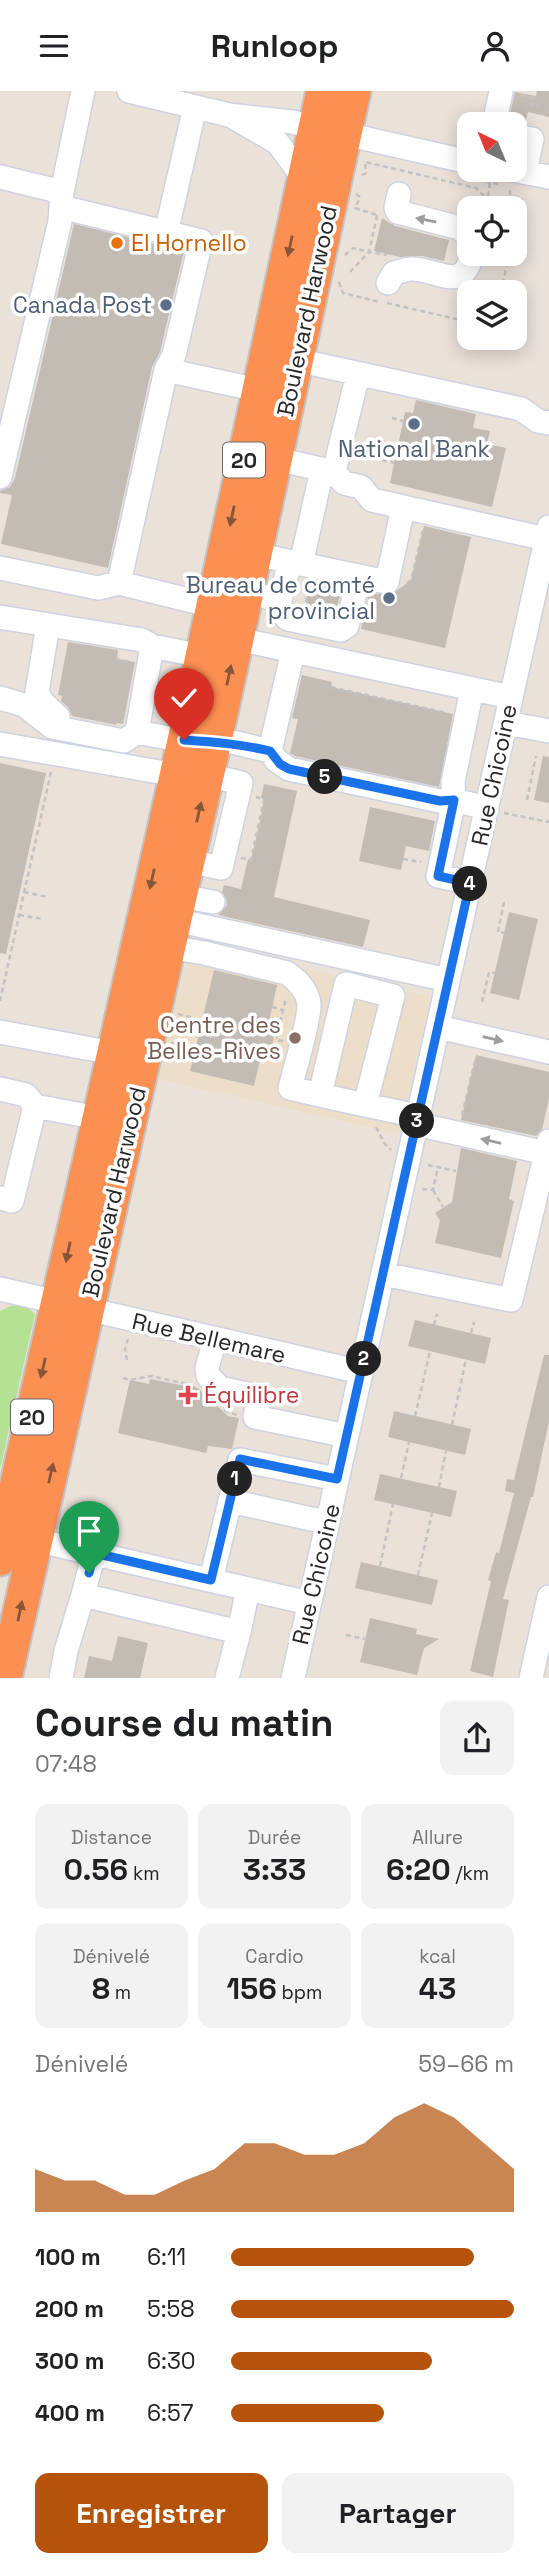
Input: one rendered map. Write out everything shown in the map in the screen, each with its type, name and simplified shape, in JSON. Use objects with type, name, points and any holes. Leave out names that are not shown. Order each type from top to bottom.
[{"type":"highway","name":"Boulevard Harwood","points":[[73,1305],[98,1118],[113,1053],[199,741],[237,639],[296,361],[329,131],[323,91]]},
{"type":"highway","name":"Boulevard Harwood","points":[[199,741],[202,656],[304,179],[354,91]]},
{"type":"highway","name":"Boulevard Harwood","points":[[5,1678],[14,1544],[188,861],[192,774]]},
{"type":"street","points":[[0,477],[60,221],[61,200],[83,91]]},
{"type":"street","points":[[144,93],[229,115],[267,118],[457,159]]},
{"type":"street","points":[[500,112],[509,93]]},
{"type":"street","points":[[166,233],[195,107]]},
{"type":"street","points":[[229,115],[278,143],[304,179]]},
{"type":"street","points":[[527,176],[549,177]]},
{"type":"street","points":[[0,177],[61,200],[166,233],[201,241],[174,355],[166,370],[119,583]]},
{"type":"street","points":[[399,194],[396,208],[403,215],[457,227]]},
{"type":"street","points":[[393,278],[438,286],[451,277],[465,273],[468,266]]},
{"type":"street","points":[[296,361],[521,409],[538,421],[549,423]]},
{"type":"street","points":[[166,370],[258,390]]},
{"type":"street","points":[[358,374],[328,471],[280,600],[280,611],[288,619],[341,630],[347,626],[359,576]]},
{"type":"street","points":[[275,459],[328,471],[344,483],[361,487],[372,501],[548,533]]},
{"type":"street","points":[[255,554],[387,583],[403,507]]},
{"type":"street","name":"Rue Chicoine","points":[[293,1678],[470,883],[493,810],[511,698],[543,585],[548,533]]},
{"type":"street","points":[[0,568],[98,588],[119,583],[213,605]]},
{"type":"street","points":[[247,593],[280,600]]},
{"type":"street","points":[[0,617],[142,640],[152,646],[202,656]]},
{"type":"street","points":[[48,625],[38,696],[57,716],[118,729],[232,743],[270,751],[280,764],[289,769],[440,801],[454,800],[493,810]]},
{"type":"street","points":[[237,639],[511,698]]},
{"type":"street","points":[[0,698],[24,705],[52,727],[124,741],[118,729],[152,646]]},
{"type":"street","points":[[270,751],[293,651]]},
{"type":"street","points":[[470,883],[438,876],[454,800],[453,782],[472,689]]},
{"type":"street","points":[[506,723],[549,731]]},
{"type":"street","points":[[0,744],[159,772],[192,774]]},
{"type":"street","points":[[174,921],[213,902]]},
{"type":"street","points":[[174,921],[448,979]]},
{"type":"street","points":[[174,921],[204,953],[275,970],[294,978],[302,987],[309,1004],[290,1088],[417,1120],[547,1147],[511,1300],[383,1274]]},
{"type":"street","points":[[320,1095],[346,984],[393,996],[365,1105]]},
{"type":"street","points":[[438,1027],[549,1052]]},
{"type":"street","points":[[0,1033],[113,1053]]},
{"type":"street","points":[[0,1090],[26,1095],[34,1106],[98,1118]]},
{"type":"street","points":[[0,1198],[12,1201],[34,1106]]},
{"type":"street","name":"Rue Bellemare","points":[[0,1289],[361,1372]]},
{"type":"street","points":[[215,1339],[207,1368],[208,1376],[220,1388],[259,1397],[255,1417],[346,1436]]},
{"type":"street","points":[[211,1580],[240,1459],[337,1479]]},
{"type":"street","points":[[230,1501],[328,1521]]},
{"type":"street","points":[[14,1544],[94,1553],[309,1603]]},
{"type":"street","points":[[61,1678],[94,1553]]},
{"type":"street","points":[[226,1678],[248,1589]]},
{"type":"street","points":[[83,1595],[239,1632]]},
{"type":"street","points":[[531,1678],[549,1597]]},
{"type":"path","points":[[509,93],[533,98],[531,105],[539,106]]},
{"type":"path","points":[[357,174],[365,174],[365,162],[476,188],[482,196]]},
{"type":"path","points":[[488,196],[503,182]]},
{"type":"path","points":[[350,194],[360,196],[355,208],[388,218]]},
{"type":"path","points":[[350,272],[369,252],[377,216]]},
{"type":"path","points":[[342,259],[352,248],[369,252]]},
{"type":"path","points":[[336,278],[343,293],[457,319]]},
{"type":"path","points":[[391,418],[403,421]]},
{"type":"path","points":[[382,460],[395,463]]},
{"type":"path","points":[[118,650],[117,659],[135,662]]},
{"type":"path","points":[[331,687],[459,715]]},
{"type":"path","points":[[527,800],[536,756]]},
{"type":"path","points":[[0,1001],[52,766]]},
{"type":"path","points":[[530,788],[536,789]]},
{"type":"path","points":[[251,860],[264,799]]},
{"type":"path","points":[[493,810],[549,822]]},
{"type":"path","points":[[24,892],[48,897]]},
{"type":"path","points":[[503,902],[498,932],[504,933]]},
{"type":"path","points":[[19,915],[43,919]]},
{"type":"path","points":[[6,953],[10,954]]},
{"type":"path","points":[[482,1002],[489,972],[495,973]]},
{"type":"path","points":[[0,977],[5,979]]},
{"type":"path","points":[[286,998],[276,1039],[291,1042]]},
{"type":"path","points":[[272,1007],[284,1010]]},
{"type":"path","points":[[172,1013],[202,1020]]},
{"type":"path","points":[[165,1041],[195,1049]]},
{"type":"path","points":[[462,1116],[476,1055]]},
{"type":"path","points":[[365,1105],[384,1143],[398,1152]]},
{"type":"path","points":[[424,1164],[456,1171]]},
{"type":"path","points":[[438,1167],[433,1190],[443,1207]]},
{"type":"path","points":[[418,1188],[433,1190]]},
{"type":"path","points":[[435,1325],[437,1314]]},
{"type":"path","points":[[471,1333],[474,1322]]},
{"type":"path","points":[[127,1360],[125,1349],[129,1336]]},
{"type":"path","points":[[415,1416],[430,1351]]},
{"type":"path","points":[[452,1425],[466,1359]]},
{"type":"path","points":[[123,1378],[130,1380],[151,1376],[194,1386]]},
{"type":"path","points":[[216,1402],[225,1412],[243,1416]]},
{"type":"path","points":[[401,1478],[409,1442]]},
{"type":"path","points":[[439,1487],[446,1451]]},
{"type":"path","points":[[380,1566],[393,1504]]},
{"type":"path","points":[[418,1575],[432,1513]]},
{"type":"path","points":[[346,1635],[365,1639]]},
{"type":"shaded area","name":"Centre des Belles-Rives","points":[[190,943],[430,996],[400,1134],[159,1079]]},
{"type":"green space","points":[[13,1305],[27,1307],[35,1314],[0,1469],[0,1311]]},
{"type":"building","points":[[537,91],[549,91],[549,117],[528,112],[527,116],[527,112],[510,112],[515,92],[536,96]]},
{"type":"building","points":[[382,218],[395,226],[449,240],[444,261],[422,256],[400,257],[374,251]]},
{"type":"building","points":[[74,224],[184,251],[160,352],[152,367],[108,568],[1,544],[12,495],[0,491],[10,487],[15,478]]},
{"type":"building","points":[[416,400],[476,414],[473,428],[490,431],[487,444],[506,448],[492,507],[390,483],[405,412],[413,413]]},
{"type":"building","points":[[424,526],[471,537],[445,648],[361,629],[369,593],[391,595],[411,580]]},
{"type":"building","points":[[311,580],[342,587],[335,615],[305,608]]},
{"type":"building","points":[[68,642],[118,650],[117,659],[135,662],[123,724],[72,716],[61,701],[62,696],[58,695]]},
{"type":"building","points":[[302,675],[332,682],[331,687],[453,714],[439,787],[290,753],[298,719],[292,718]]},
{"type":"building","points":[[543,756],[549,757],[549,803],[534,800]]},
{"type":"building","points":[[0,763],[46,773],[6,954],[0,953]]},
{"type":"building","points":[[264,784],[297,791],[274,897],[370,920],[363,947],[218,915],[227,905],[222,892],[224,885],[241,889],[261,817]]},
{"type":"building","points":[[370,807],[435,821],[429,851],[406,846],[401,870],[359,861]]},
{"type":"building","points":[[509,912],[538,919],[519,1000],[490,993]]},
{"type":"building","points":[[214,970],[277,985],[268,1026],[276,1028],[272,1045],[264,1043],[254,1086],[190,1071]]},
{"type":"building","points":[[476,1055],[549,1072],[549,1098],[542,1130],[536,1136],[461,1120]]},
{"type":"building","points":[[461,1148],[517,1161],[509,1199],[514,1201],[501,1258],[435,1243],[440,1220],[435,1213],[452,1202]]},
{"type":"building","points":[[415,1320],[491,1338],[485,1364],[408,1346]]},
{"type":"building","points":[[544,1355],[549,1355],[549,1421],[533,1497],[503,1599],[509,1600],[493,1677],[470,1671],[491,1581],[488,1580],[496,1552],[499,1553],[514,1493],[505,1491],[507,1479],[514,1480]]},
{"type":"building","points":[[150,1379],[194,1386],[215,1401],[228,1416],[239,1418],[232,1449],[208,1446],[206,1453],[118,1433],[130,1380],[149,1384]]},
{"type":"building","points":[[394,1411],[471,1429],[465,1455],[388,1437]]},
{"type":"building","points":[[380,1474],[457,1491],[451,1517],[374,1500]]},
{"type":"building","points":[[361,1562],[438,1580],[432,1605],[355,1588]]},
{"type":"building","points":[[370,1618],[417,1629],[416,1634],[439,1639],[424,1648],[417,1675],[360,1662]]},
{"type":"building","points":[[118,1636],[148,1643],[140,1678],[84,1678],[89,1656],[112,1661]]},
{"type":"place","name":"El Hornello","points":[[117,243]]},
{"type":"place","name":"Canada Post","points":[[166,305]]},
{"type":"place","name":"National Bank","points":[[414,424]]},
{"type":"place","name":"Bureau de comté provincial","points":[[389,598]]},
{"type":"place","name":"Centre des Belles-Rives","points":[[295,1038]]},
{"type":"place","name":"Équilibre","points":[[188,1395]]},
{"type":"route","points":[[89,1573],[94,1553],[211,1580],[240,1459],[337,1479],[470,883],[438,876],[454,800],[440,801],[289,769],[280,764],[270,751],[250,746],[184,740]]}]
